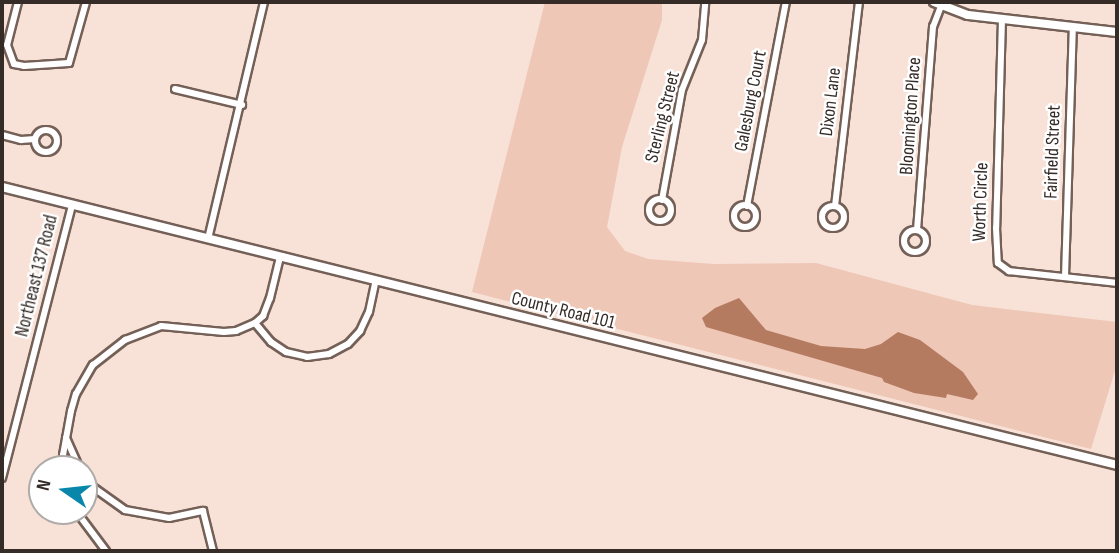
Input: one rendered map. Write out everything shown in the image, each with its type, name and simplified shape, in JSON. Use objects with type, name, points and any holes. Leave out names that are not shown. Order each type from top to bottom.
[{"type":"street","points":[[18,2],[7,45],[15,64],[24,66],[69,63],[86,2]]},
{"type":"street","points":[[208,239],[242,105],[264,2]]},
{"type":"street","name":"Sterling Street","points":[[662,200],[682,90],[702,40],[705,2]]},
{"type":"street","name":"Galesburg Court","points":[[747,206],[786,2]]},
{"type":"street","name":"Dixon Lane","points":[[835,206],[859,2]]},
{"type":"street","points":[[938,4],[968,15],[1117,32]]},
{"type":"street","name":"Bloomington Place","points":[[917,230],[933,27],[938,4]]},
{"type":"street","name":"Worth Circle","points":[[1002,19],[996,255],[1001,268],[1117,283]]},
{"type":"street","name":"Fairfield Street","points":[[1065,277],[1073,27]]},
{"type":"street","points":[[175,89],[242,105]]},
{"type":"street","points":[[2,135],[21,140],[35,139]]},
{"type":"street","name":"County Road 101","points":[[2,187],[1117,465]]},
{"type":"street","name":"Northeast 137 Road","points":[[2,478],[72,205]]},
{"type":"street","points":[[65,455],[76,394],[88,373],[125,340],[162,326],[224,332],[236,331],[255,323],[263,316],[270,298],[280,257]]},
{"type":"street","points":[[255,323],[277,347],[286,352],[307,357],[329,354],[348,344],[360,331],[369,312],[376,280]]},
{"type":"street","points":[[66,438],[74,455]]},
{"type":"street","points":[[98,491],[125,510],[169,518],[203,511],[213,551]]},
{"type":"street","points":[[86,525],[106,551]]},
{"type":"shaded area","points":[[545,2],[662,2],[662,20],[622,147],[607,227],[625,251],[648,259],[714,264],[816,263],[972,305],[1117,322],[1117,364],[1091,449],[472,292]]},
{"type":"shaded area","points":[[739,298],[766,330],[821,346],[865,349],[881,344],[898,332],[920,340],[963,372],[978,394],[973,400],[947,394],[946,398],[914,393],[884,382],[882,378],[706,327],[702,318],[715,308]]}]
